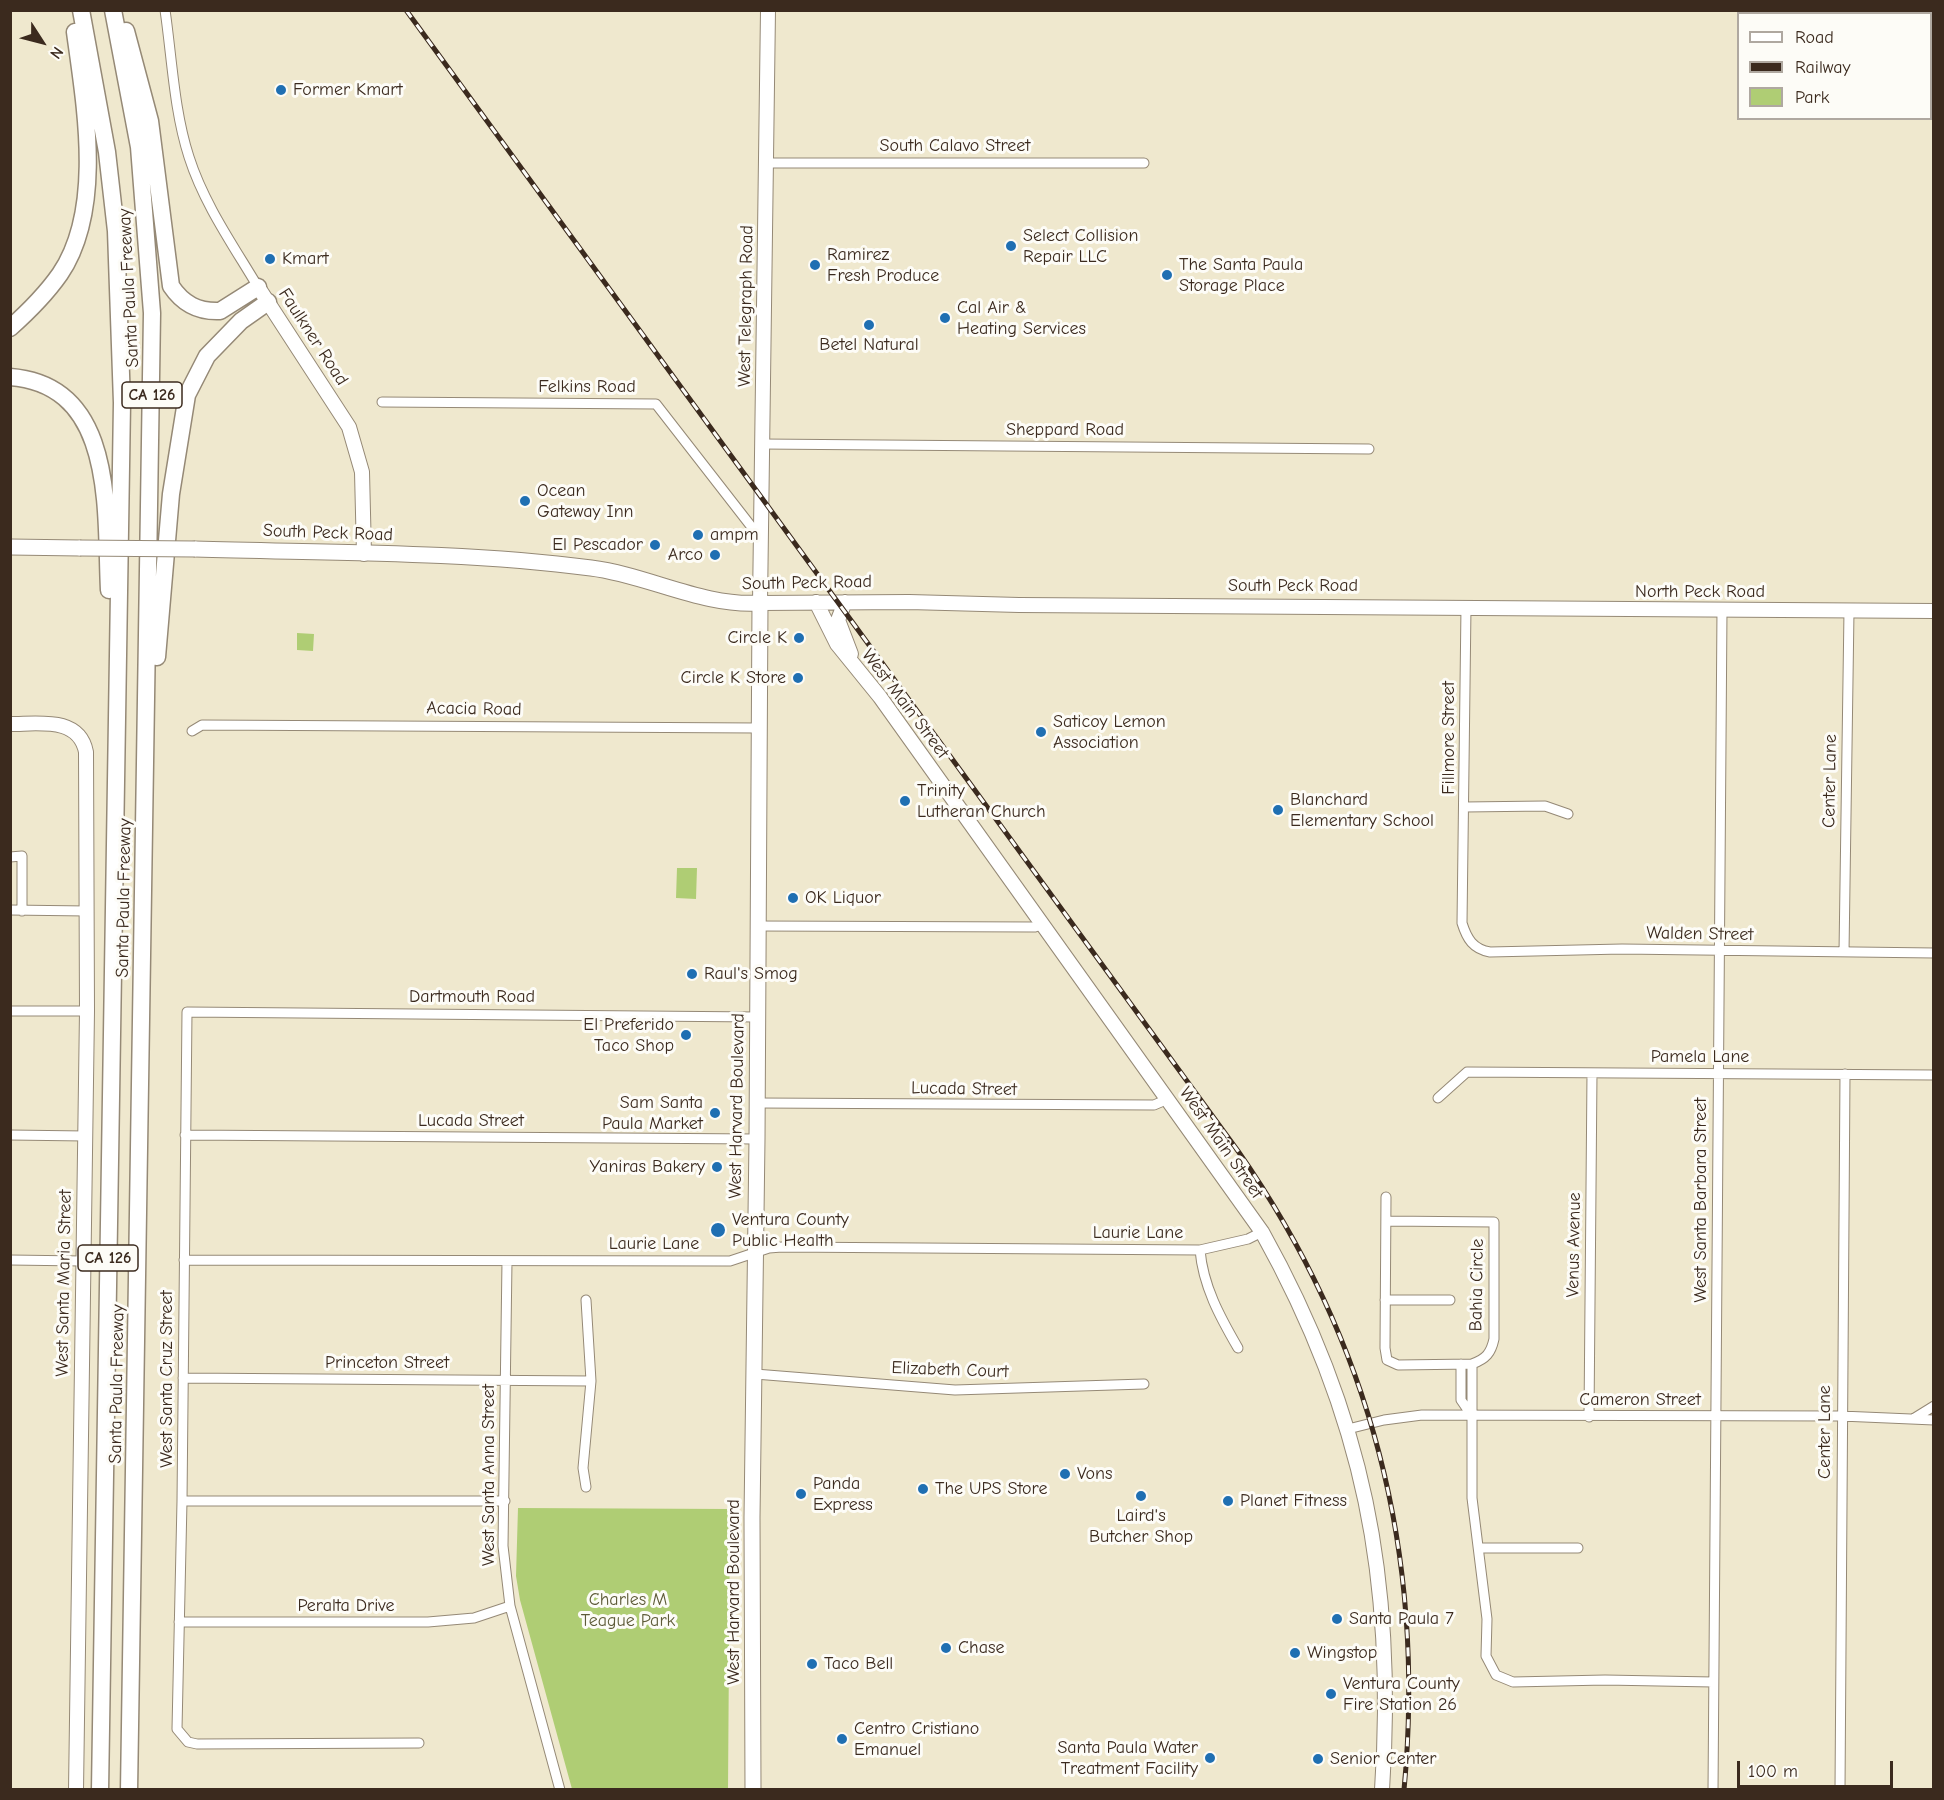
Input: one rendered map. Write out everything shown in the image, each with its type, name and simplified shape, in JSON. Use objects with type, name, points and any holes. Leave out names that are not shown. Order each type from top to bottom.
[{"type":"highway","points":[[10,328],[35,305],[61,273],[73,250],[87,199],[86,140],[72,10]]},
{"type":"highway","name":"Santa Paula Freeway","points":[[81,10],[107,152],[116,231],[122,403],[100,1790]]},
{"type":"highway","name":"Santa Paula Freeway","points":[[113,10],[139,147],[152,313],[129,1790]]},
{"type":"highway","points":[[120,10],[150,121],[171,286],[184,302],[202,310],[213,311],[220,311],[258,287]]},
{"type":"highway","points":[[146,783],[171,494],[183,411],[193,381],[207,356],[241,321],[268,302]]},
{"type":"highway","points":[[10,377],[43,384],[61,394],[77,407],[92,434],[103,495],[117,726]]},
{"type":"main road","name":"South Peck Road","points":[[10,547],[195,549],[491,557],[590,567],[637,576],[736,604],[760,603]]},
{"type":"main road","name":"West Harvard Boulevard","points":[[753,1790],[752,1516],[755,1374],[754,1253],[758,1103],[760,603]]},
{"type":"street","name":"Faulkner Road","points":[[165,10],[182,132],[204,195],[258,287],[349,428],[362,472],[364,554]]},
{"type":"street","name":"West Telegraph Road","points":[[760,603],[768,10]]},
{"type":"street","name":"South Calavo Street","points":[[766,163],[1144,163]]},
{"type":"street","name":"Felkins Road","points":[[382,402],[656,404],[761,539]]},
{"type":"street","name":"Sheppard Road","points":[[761,444],[1369,449]]},
{"type":"street","name":"West Main Street","points":[[816,602],[837,644],[880,697],[1263,1232],[1319,1345],[1348,1429],[1370,1517],[1382,1609],[1387,1682],[1382,1790]]},
{"type":"street","points":[[844,602],[838,620],[857,670]]},
{"type":"street","name":"South Peck Road","points":[[760,603],[1466,607]]},
{"type":"street","name":"North Peck Road","points":[[1466,607],[1934,611]]},
{"type":"street","name":"Fillmore Street","points":[[1466,607],[1462,923],[1469,941]]},
{"type":"street","name":"West Santa Barbara Street","points":[[1713,1790],[1722,610]]},
{"type":"street","name":"Center Lane","points":[[1844,952],[1849,611]]},
{"type":"street","name":"West Santa Maria Street","points":[[10,724],[58,725],[75,731],[84,745],[87,1011],[76,1790]]},
{"type":"street","name":"Acacia Road","points":[[192,731],[202,725],[758,728]]},
{"type":"street","points":[[1465,807],[1545,806],[1568,814]]},
{"type":"street","points":[[10,857],[22,856],[22,911]]},
{"type":"street","points":[[10,910],[87,911]]},
{"type":"street","points":[[757,926],[1035,927],[1044,924]]},
{"type":"street","name":"Walden Street","points":[[1469,941],[1475,947],[1490,952],[1622,949],[1934,953]]},
{"type":"street","points":[[10,1011],[87,1011]]},
{"type":"street","name":"Dartmouth Road","points":[[187,1012],[758,1017]]},
{"type":"street","name":"West Santa Cruz Street","points":[[187,1012],[182,1501],[177,1729],[188,1742],[419,1743]]},
{"type":"street","name":"Pamela Lane","points":[[1438,1098],[1467,1072],[1934,1075]]},
{"type":"street","name":"Venus Avenue","points":[[1589,1417],[1592,1073]]},
{"type":"street","name":"Center Lane","points":[[1840,1790],[1845,1074]]},
{"type":"street","name":"Lucada Street","points":[[758,1103],[1143,1106],[1154,1105],[1168,1099]]},
{"type":"street","points":[[10,1135],[85,1136]]},
{"type":"street","name":"Lucada Street","points":[[185,1136],[757,1139]]},
{"type":"street","points":[[1386,1197],[1387,1360],[1398,1365],[1472,1364],[1472,1498],[1486,1619],[1486,1656],[1496,1675],[1514,1682],[1593,1680],[1713,1682]]},
{"type":"street","name":"Bahia Circle","points":[[1386,1221],[1494,1222],[1494,1339],[1488,1355],[1472,1364]]},
{"type":"street","name":"Laurie Lane","points":[[184,1260],[730,1261],[782,1246],[1200,1250],[1248,1239],[1263,1232]]},
{"type":"street","points":[[1200,1250],[1208,1287],[1218,1312],[1238,1348]]},
{"type":"street","points":[[10,1260],[82,1261]]},
{"type":"street","name":"West Santa Anna Street","points":[[507,1261],[505,1501],[502,1546],[510,1606],[560,1790]]},
{"type":"street","points":[[586,1300],[591,1381],[583,1468],[586,1487]]},
{"type":"street","points":[[1385,1300],[1450,1300]]},
{"type":"street","points":[[1461,1364],[1461,1400],[1472,1416]]},
{"type":"street","name":"Elizabeth Court","points":[[755,1374],[955,1390],[1144,1384]]},
{"type":"street","name":"Princeton Street","points":[[183,1378],[591,1381]]},
{"type":"street","points":[[1913,1419],[1934,1406]]},
{"type":"street","name":"Cameron Street","points":[[1348,1429],[1410,1416],[1715,1418],[1841,1416],[1934,1420]]},
{"type":"street","points":[[182,1501],[505,1501]]},
{"type":"street","points":[[1479,1548],[1578,1548]]},
{"type":"street","name":"Peralta Drive","points":[[179,1622],[438,1622],[474,1618],[510,1606]]},
{"type":"green space","points":[[297,633],[314,634],[313,651],[297,650]]},
{"type":"green space","points":[[677,868],[697,868],[696,899],[676,898]]},
{"type":"green space","name":"Charles M Teague Park","points":[[518,1508],[730,1509],[728,1789],[572,1789],[520,1600],[516,1576]]},
{"type":"railway","points":[[406,10],[1238,1151],[1285,1224],[1324,1299],[1355,1376],[1380,1455],[1396,1536],[1406,1619],[1409,1704],[1404,1790]]},
{"type":"place","name":"Former Kmart","points":[[281,90]]},
{"type":"place","name":"Select Collision Repair LLC","points":[[1011,246]]},
{"type":"place","name":"Kmart","points":[[270,259]]},
{"type":"place","name":"Ramirez Fresh Produce","points":[[815,265]]},
{"type":"place","name":"The Santa Paula Storage Place","points":[[1167,275]]},
{"type":"place","name":"Cal Air & Heating Services","points":[[945,318]]},
{"type":"place","name":"Betel Natural","points":[[869,325]]},
{"type":"place","name":"Ocean Gateway Inn","points":[[525,501]]},
{"type":"place","name":"ampm","points":[[698,535]]},
{"type":"place","name":"El Pescador","points":[[655,545]]},
{"type":"place","name":"Arco","points":[[715,555]]},
{"type":"place","name":"Circle K","points":[[799,638]]},
{"type":"place","name":"Circle K Store","points":[[798,678]]},
{"type":"place","name":"Saticoy Lemon Association","points":[[1041,732]]},
{"type":"place","name":"Trinity Lutheran Church","points":[[905,801]]},
{"type":"place","name":"Blanchard Elementary School","points":[[1278,810]]},
{"type":"place","name":"OK Liquor","points":[[793,898]]},
{"type":"place","name":"Raul's Smog","points":[[692,974]]},
{"type":"place","name":"El Preferido Taco Shop","points":[[686,1035]]},
{"type":"place","name":"Sam Santa Paula Market","points":[[715,1113]]},
{"type":"place","name":"Yaniras Bakery","points":[[717,1167]]},
{"type":"place","name":"Ventura County Public Health","points":[[718,1230]]},
{"type":"place","name":"Vons","points":[[1065,1474]]},
{"type":"place","name":"The UPS Store","points":[[923,1489]]},
{"type":"place","name":"Panda Express","points":[[801,1494]]},
{"type":"place","name":"Laird's Butcher Shop","points":[[1141,1496]]},
{"type":"place","name":"Planet Fitness","points":[[1228,1501]]},
{"type":"place","name":"Santa Paula 7","points":[[1337,1619]]},
{"type":"place","name":"Chase","points":[[946,1648]]},
{"type":"place","name":"Wingstop","points":[[1295,1653]]},
{"type":"place","name":"Taco Bell","points":[[812,1664]]},
{"type":"place","name":"Ventura County Fire Station 26","points":[[1331,1694]]},
{"type":"place","name":"Centro Cristiano Emanuel","points":[[842,1739]]},
{"type":"place","name":"Santa Paula Water Treatment Facility","points":[[1210,1758]]},
{"type":"place","name":"Senior Center","points":[[1318,1759]]}]
